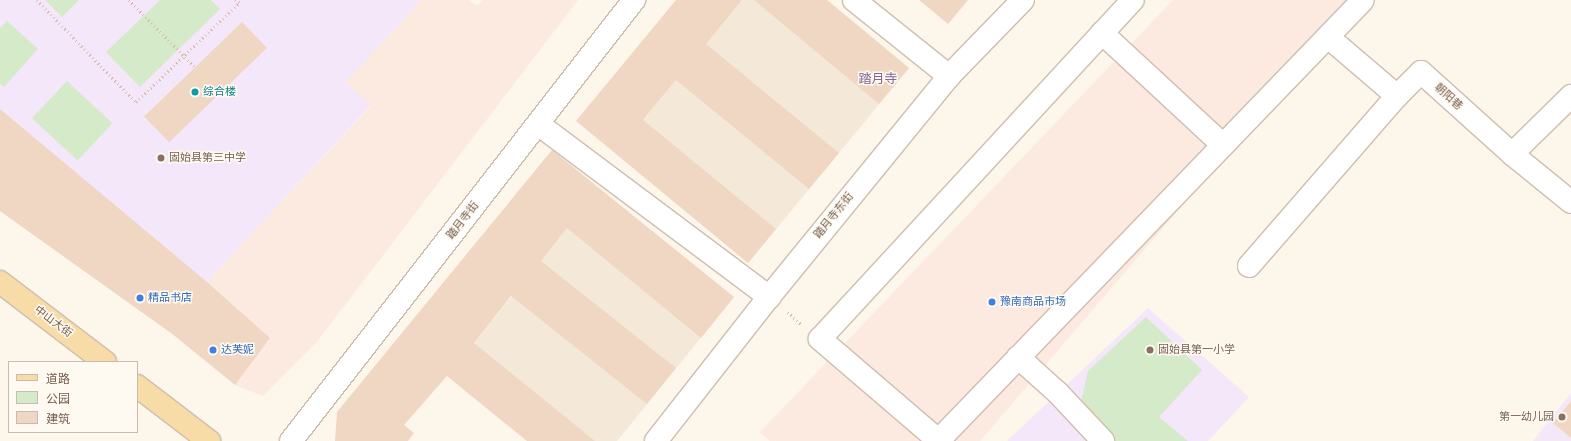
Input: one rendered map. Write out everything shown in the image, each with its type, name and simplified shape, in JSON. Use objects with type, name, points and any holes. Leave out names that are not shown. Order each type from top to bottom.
[{"type":"main road","name":"中山大街","points":[[0,282],[104,361]]},
{"type":"main road","points":[[138,387],[209,441]]},
{"type":"street","name":"踏月寺街","points":[[291,441],[634,0]]},
{"type":"street","points":[[854,0],[949,76]]},
{"type":"street","name":"踏月寺东街","points":[[656,441],[769,297],[949,76],[1023,0]]},
{"type":"street","points":[[1133,0],[820,339],[939,441],[1362,0]]},
{"type":"street","points":[[1102,33],[1223,145]]},
{"type":"street","points":[[1249,266],[1397,96],[1328,37]]},
{"type":"street","name":"朝阳巷","points":[[1397,96],[1420,72],[1512,154],[1571,202]]},
{"type":"street","points":[[1512,154],[1571,96]]},
{"type":"street","points":[[538,124],[769,297]]},
{"type":"street","points":[[1018,357],[1058,393],[1103,441]]},
{"type":"path","points":[[37,0],[136,102],[239,4],[235,0]]},
{"type":"path","points":[[129,0],[194,67]]},
{"type":"path","points":[[769,297],[820,339]]},
{"type":"shaded area","name":"固始县第三中学","points":[[0,0],[422,0],[345,82],[371,105],[207,282],[171,333],[0,211]]},
{"type":"shaded area","points":[[422,0],[469,0],[478,6],[482,0],[578,0],[316,343],[263,396],[235,385],[270,338],[207,282],[371,106],[345,82]]},
{"type":"shaded area","points":[[742,0],[827,0],[909,68],[748,263],[616,153]]},
{"type":"shaded area","name":"豫南商品市场","points":[[1173,0],[1368,0],[1211,172],[980,441],[770,441],[760,432]]},
{"type":"shaded area","points":[[599,189],[734,297],[617,441],[527,441],[447,376]]},
{"type":"shaded area","name":"固始县第一小学","points":[[1148,308],[1249,397],[1208,441],[1007,441]]},
{"type":"shaded area","name":"第一幼儿园","points":[[1571,393],[1571,441],[1533,441]]},
{"type":"green space","points":[[45,0],[79,0],[62,17]]},
{"type":"green space","points":[[160,0],[211,0],[220,9],[140,87],[106,52]]},
{"type":"green space","points":[[7,21],[38,49],[4,87],[0,84],[0,28]]},
{"type":"green space","points":[[67,81],[112,123],[78,161],[32,118]]},
{"type":"green space","points":[[1146,317],[1202,370],[1159,417],[1188,441],[1112,441],[1079,411],[1088,371]]},
{"type":"building","points":[[676,0],[742,0],[706,44],[839,153],[809,189],[676,80],[643,120],[776,229],[748,263],[576,121]]},
{"type":"building","points":[[754,0],[827,0],[909,68],[879,104]]},
{"type":"building","points":[[919,0],[968,0],[948,24]]},
{"type":"building","name":"综合楼","points":[[242,22],[267,48],[169,142],[144,116]]},
{"type":"building","points":[[0,109],[207,282],[270,338],[235,385],[171,333],[0,211]]},
{"type":"building","points":[[552,150],[734,297],[701,338],[567,228],[541,261],[676,368],[647,404],[511,296],[474,343],[595,441],[527,441],[447,376],[404,425],[414,433],[408,441],[335,441],[337,412]]},
{"type":"building","points":[[1571,401],[1571,438],[1553,423]]},
{"type":"place","name":"综合楼","points":[[195,92]]},
{"type":"place","name":"固始县第三中学","points":[[161,158]]},
{"type":"place","name":"精品书店","points":[[140,298]]},
{"type":"place","name":"豫南商品市场","points":[[992,302]]},
{"type":"place","name":"达芙妮","points":[[213,350]]},
{"type":"place","name":"固始县第一小学","points":[[1150,350]]},
{"type":"place","name":"第一幼儿园","points":[[1562,417]]},
{"type":"district","name":"踏月寺","points":[[878,79]]}]
